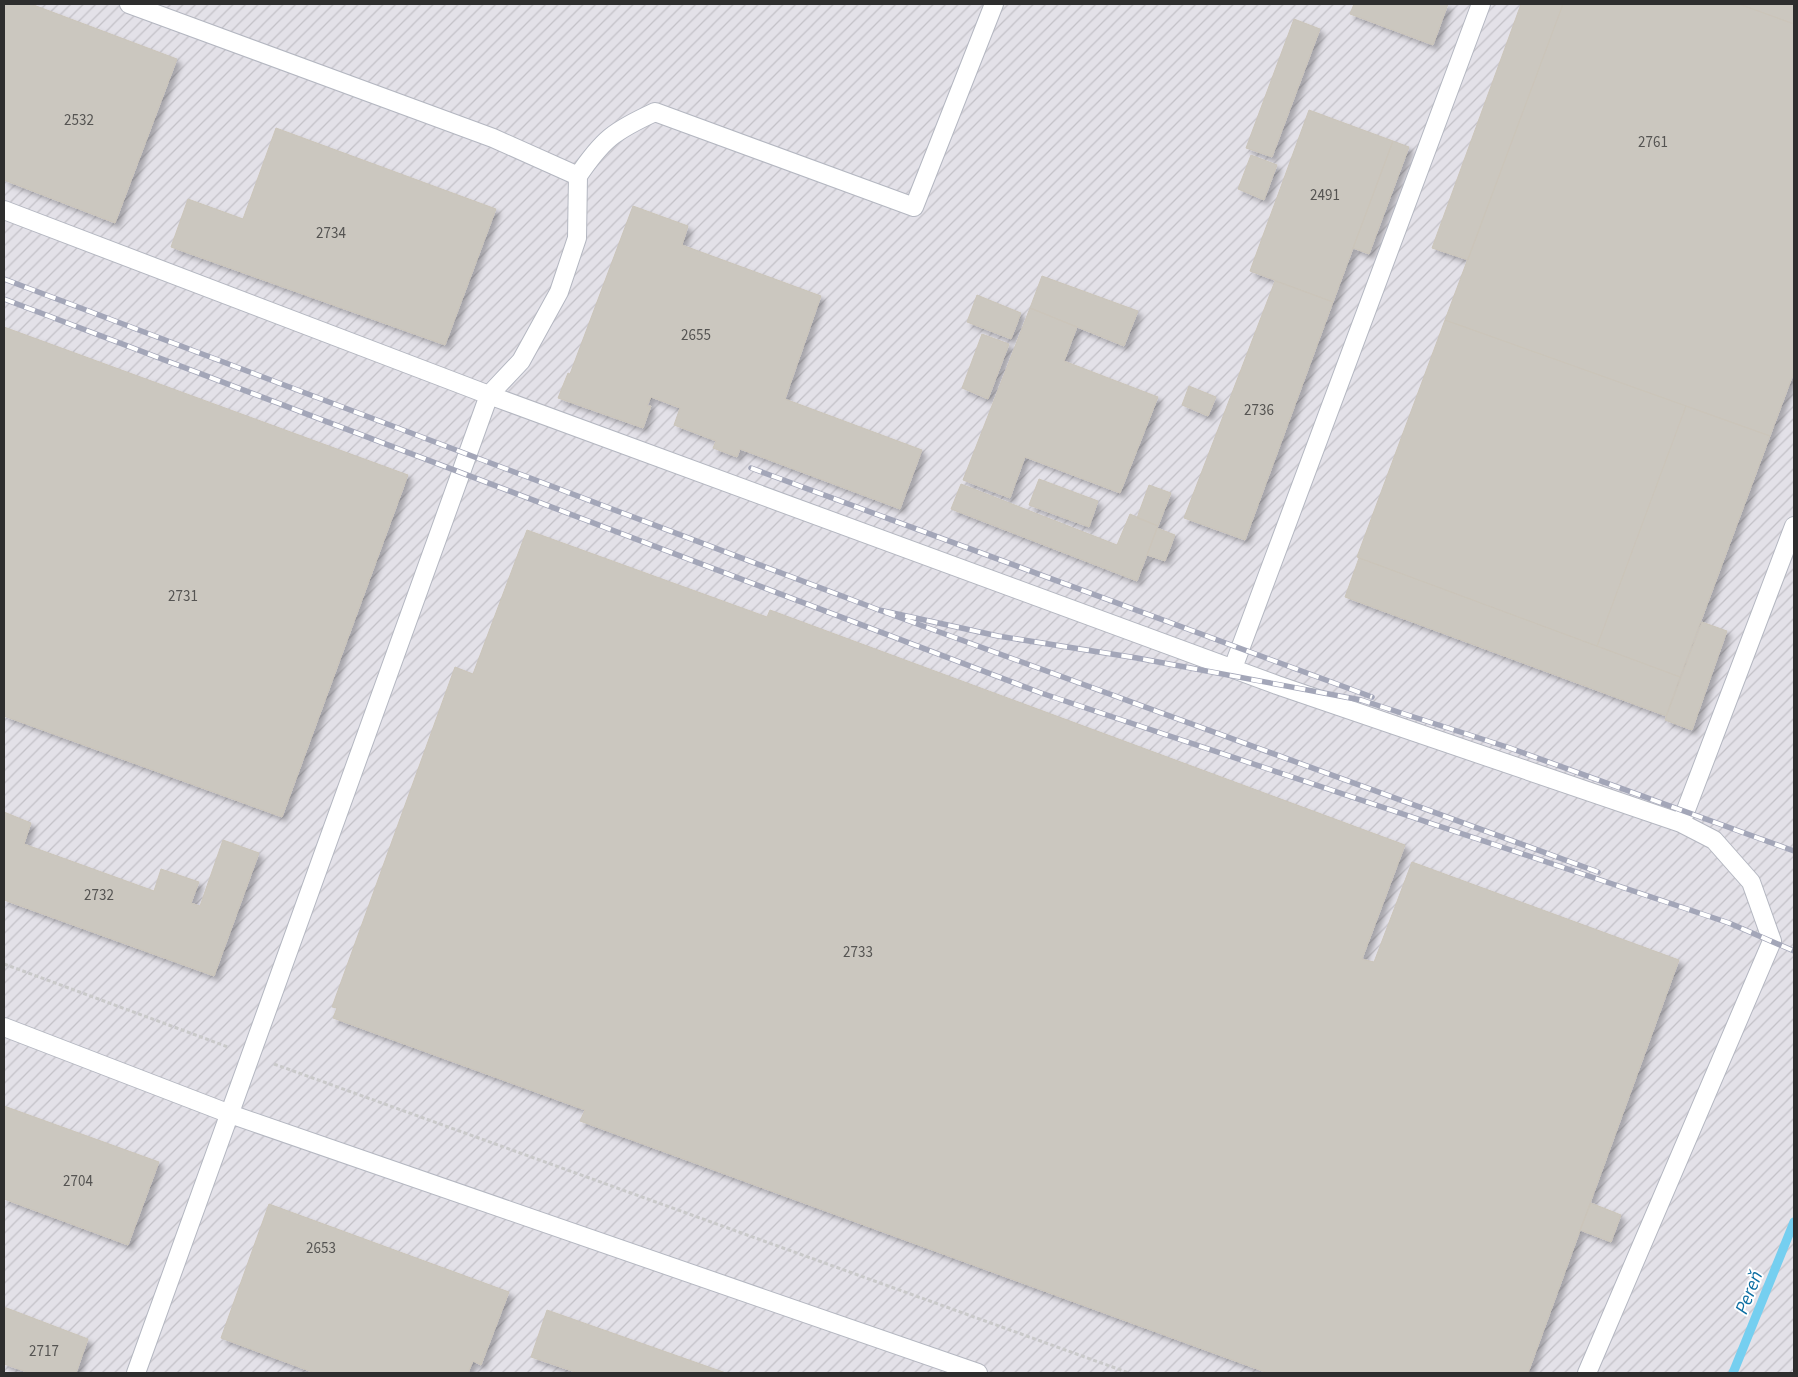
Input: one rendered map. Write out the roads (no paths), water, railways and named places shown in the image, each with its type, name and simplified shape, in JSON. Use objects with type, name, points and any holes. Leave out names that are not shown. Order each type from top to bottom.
[{"type":"lane","points":[[129,4],[493,138],[578,176]]},
{"type":"lane","points":[[136,1373],[489,395],[521,361],[559,292],[577,238],[578,176],[596,150],[620,128],[655,112],[914,207],[994,4]]},
{"type":"lane","points":[[1233,668],[1481,4]]},
{"type":"lane","points":[[4,210],[489,395],[1233,668],[1681,824],[1714,840],[1751,882],[1772,941],[1587,1373]]},
{"type":"lane","points":[[1681,824],[1794,526]]},
{"type":"lane","points":[[4,1027],[230,1114],[978,1373]]},
{"type":"waterway","name":"Pereň","points":[[1733,1373],[1794,1222]]},
{"type":"railway","points":[[4,279],[879,610]]},
{"type":"railway","points":[[4,299],[1041,693],[1729,923],[1794,951]]},
{"type":"railway","points":[[751,468],[1372,697]]},
{"type":"railway","points":[[1598,872],[879,610],[998,636],[1137,658],[1361,700],[1510,748],[1794,851]]}]
